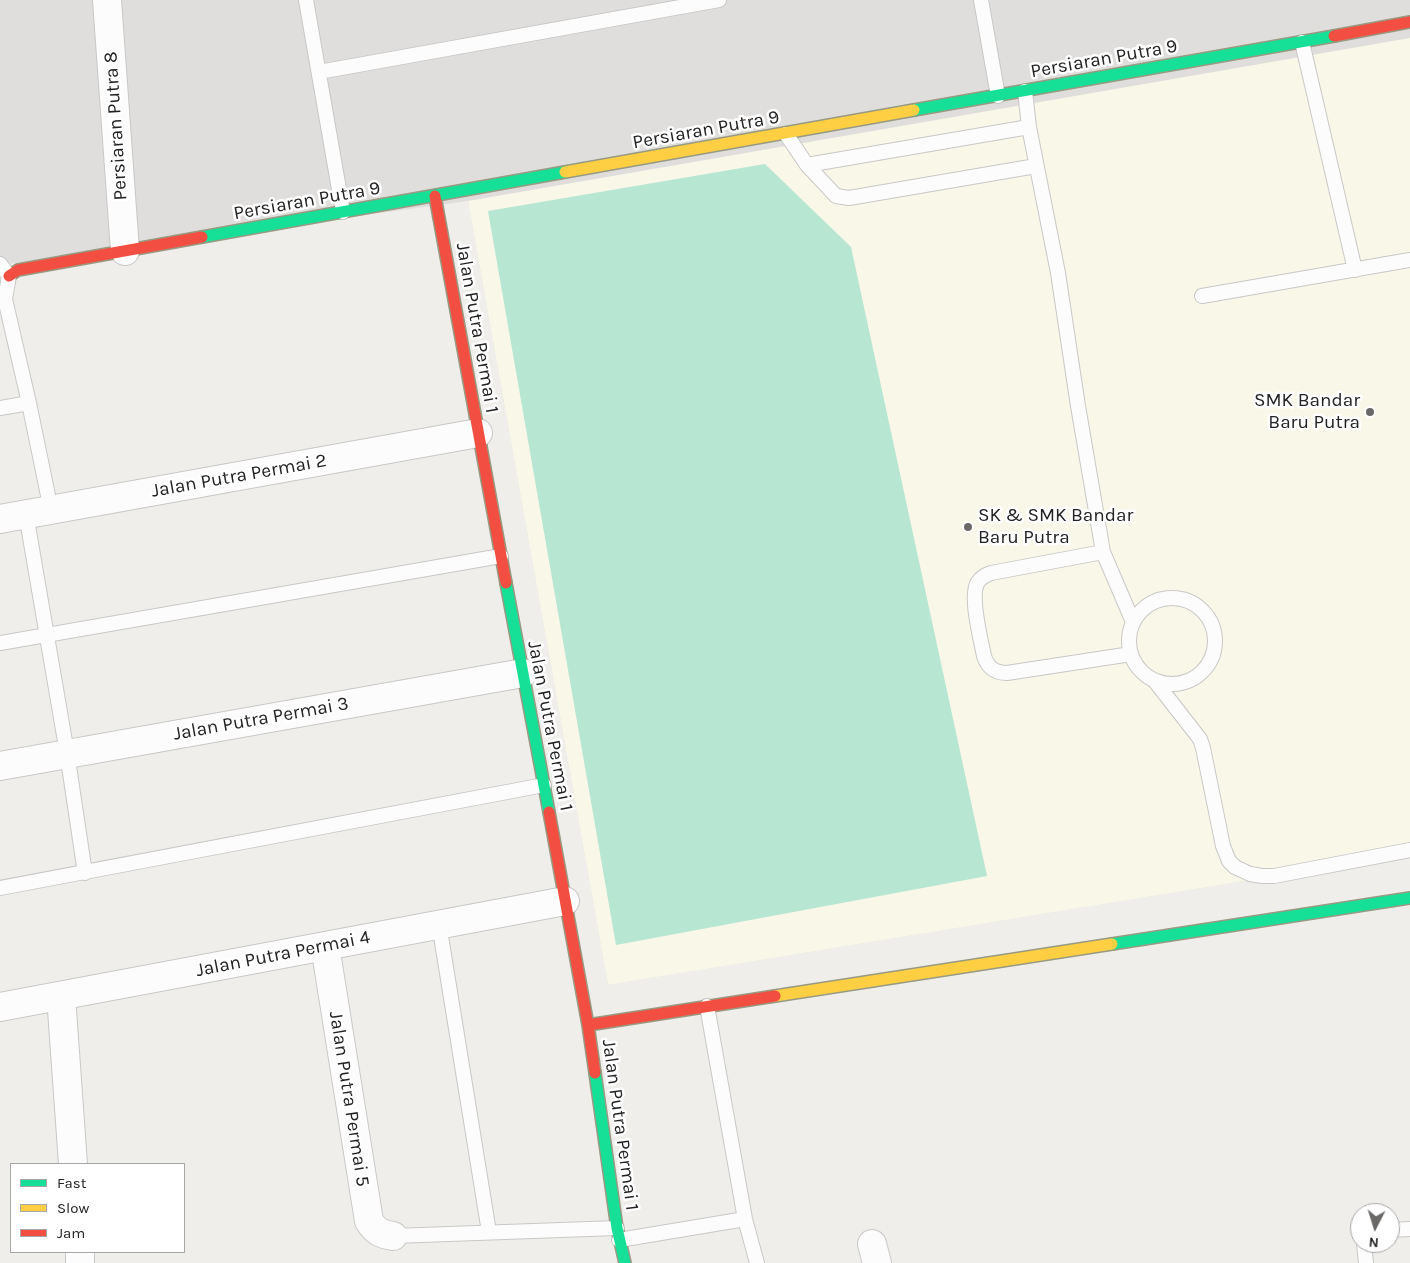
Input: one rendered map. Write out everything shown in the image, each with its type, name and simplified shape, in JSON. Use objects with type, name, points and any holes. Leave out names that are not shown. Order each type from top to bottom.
[{"type":"street","name":"Persiaran Putra 8","points":[[106,0],[125,251]]},
{"type":"street","name":"Persiaran Putra 9","points":[[9,276],[18,270],[1410,22]]},
{"type":"street","name":"Jalan Putra Permai 1","points":[[435,196],[588,1025],[618,1234],[625,1263]]},
{"type":"street","name":"Jalan Putra Permai 2","points":[[26,514],[478,433]]},
{"type":"street","name":"Jalan Putra Permai 3","points":[[0,766],[523,674]]},
{"type":"street","points":[[588,1025],[1410,898]]},
{"type":"street","name":"Jalan Putra Permai 4","points":[[0,1007],[565,900]]},
{"type":"street","name":"Jalan Putra Permai 5","points":[[325,946],[369,1221],[374,1230],[381,1234],[393,1236]]},
{"type":"street","points":[[61,996],[73,1163]]},
{"type":"lane","points":[[306,0],[344,212]]},
{"type":"lane","points":[[319,72],[719,0]]},
{"type":"lane","points":[[981,0],[998,96]]},
{"type":"lane","points":[[1302,42],[1355,270]]},
{"type":"lane","points":[[1026,91],[1029,127],[1058,273],[1103,552],[1133,622]]},
{"type":"lane","points":[[807,165],[1029,127]]},
{"type":"lane","points":[[786,134],[807,165],[836,196],[849,198],[1036,166]]},
{"type":"lane","points":[[1202,296],[1410,260]]},
{"type":"lane","points":[[0,264],[9,276],[5,299],[29,403],[26,514],[67,753],[85,873]]},
{"type":"lane","points":[[0,408],[29,403]]},
{"type":"lane","points":[[1103,552],[991,573],[984,576],[978,582],[974,596],[986,664],[992,670],[999,673],[1007,673],[1131,654]]},
{"type":"lane","points":[[0,643],[501,556]]},
{"type":"lane","points":[[1154,680],[1173,684],[1191,679],[1206,667],[1214,650],[1214,631],[1210,622],[1198,607],[1182,599],[1162,599],[1153,602],[1138,613],[1133,622],[1129,638],[1131,654],[1136,665],[1154,680],[1200,739],[1223,846],[1229,862],[1235,868],[1250,874],[1274,876],[1410,850]]},
{"type":"lane","points":[[0,888],[544,785]]},
{"type":"lane","points":[[439,924],[489,1232]]},
{"type":"lane","points":[[707,1006],[745,1219],[757,1263]]},
{"type":"lane","points":[[393,1236],[489,1232],[618,1234],[745,1219]]},
{"type":"shaded area","name":"SK & SMK Bandar Baru Putra","points":[[0,0],[1410,0],[1410,854],[608,985],[468,201],[0,265]]},
{"type":"shaded area","name":"SK & SMK Bandar Baru Putra","points":[[1410,38],[1410,854],[608,985],[468,201]]},
{"type":"green space","points":[[765,164],[851,247],[987,876],[616,945],[488,211]]},
{"type":"traffic: fast","points":[[914,110],[1334,36]]},
{"type":"traffic: fast","points":[[202,237],[565,172]]},
{"type":"traffic: fast","points":[[506,583],[549,812]]},
{"type":"traffic: fast","points":[[1112,944],[1410,898]]},
{"type":"traffic: fast","points":[[595,1073],[617,1228],[625,1263]]},
{"type":"traffic: slow","points":[[565,172],[914,110]]},
{"type":"traffic: slow","points":[[775,996],[1112,944]]},
{"type":"traffic: jam","points":[[1334,36],[1410,22]]},
{"type":"traffic: jam","points":[[435,196],[506,583]]},
{"type":"traffic: jam","points":[[9,276],[18,270],[202,237]]},
{"type":"traffic: jam","points":[[549,812],[595,1073]]},
{"type":"traffic: jam","points":[[588,1025],[775,996]]},
{"type":"place","name":"SMK Bandar Baru Putra","points":[[1370,412]]},
{"type":"place","name":"SK & SMK Bandar Baru Putra","points":[[968,527]]}]
